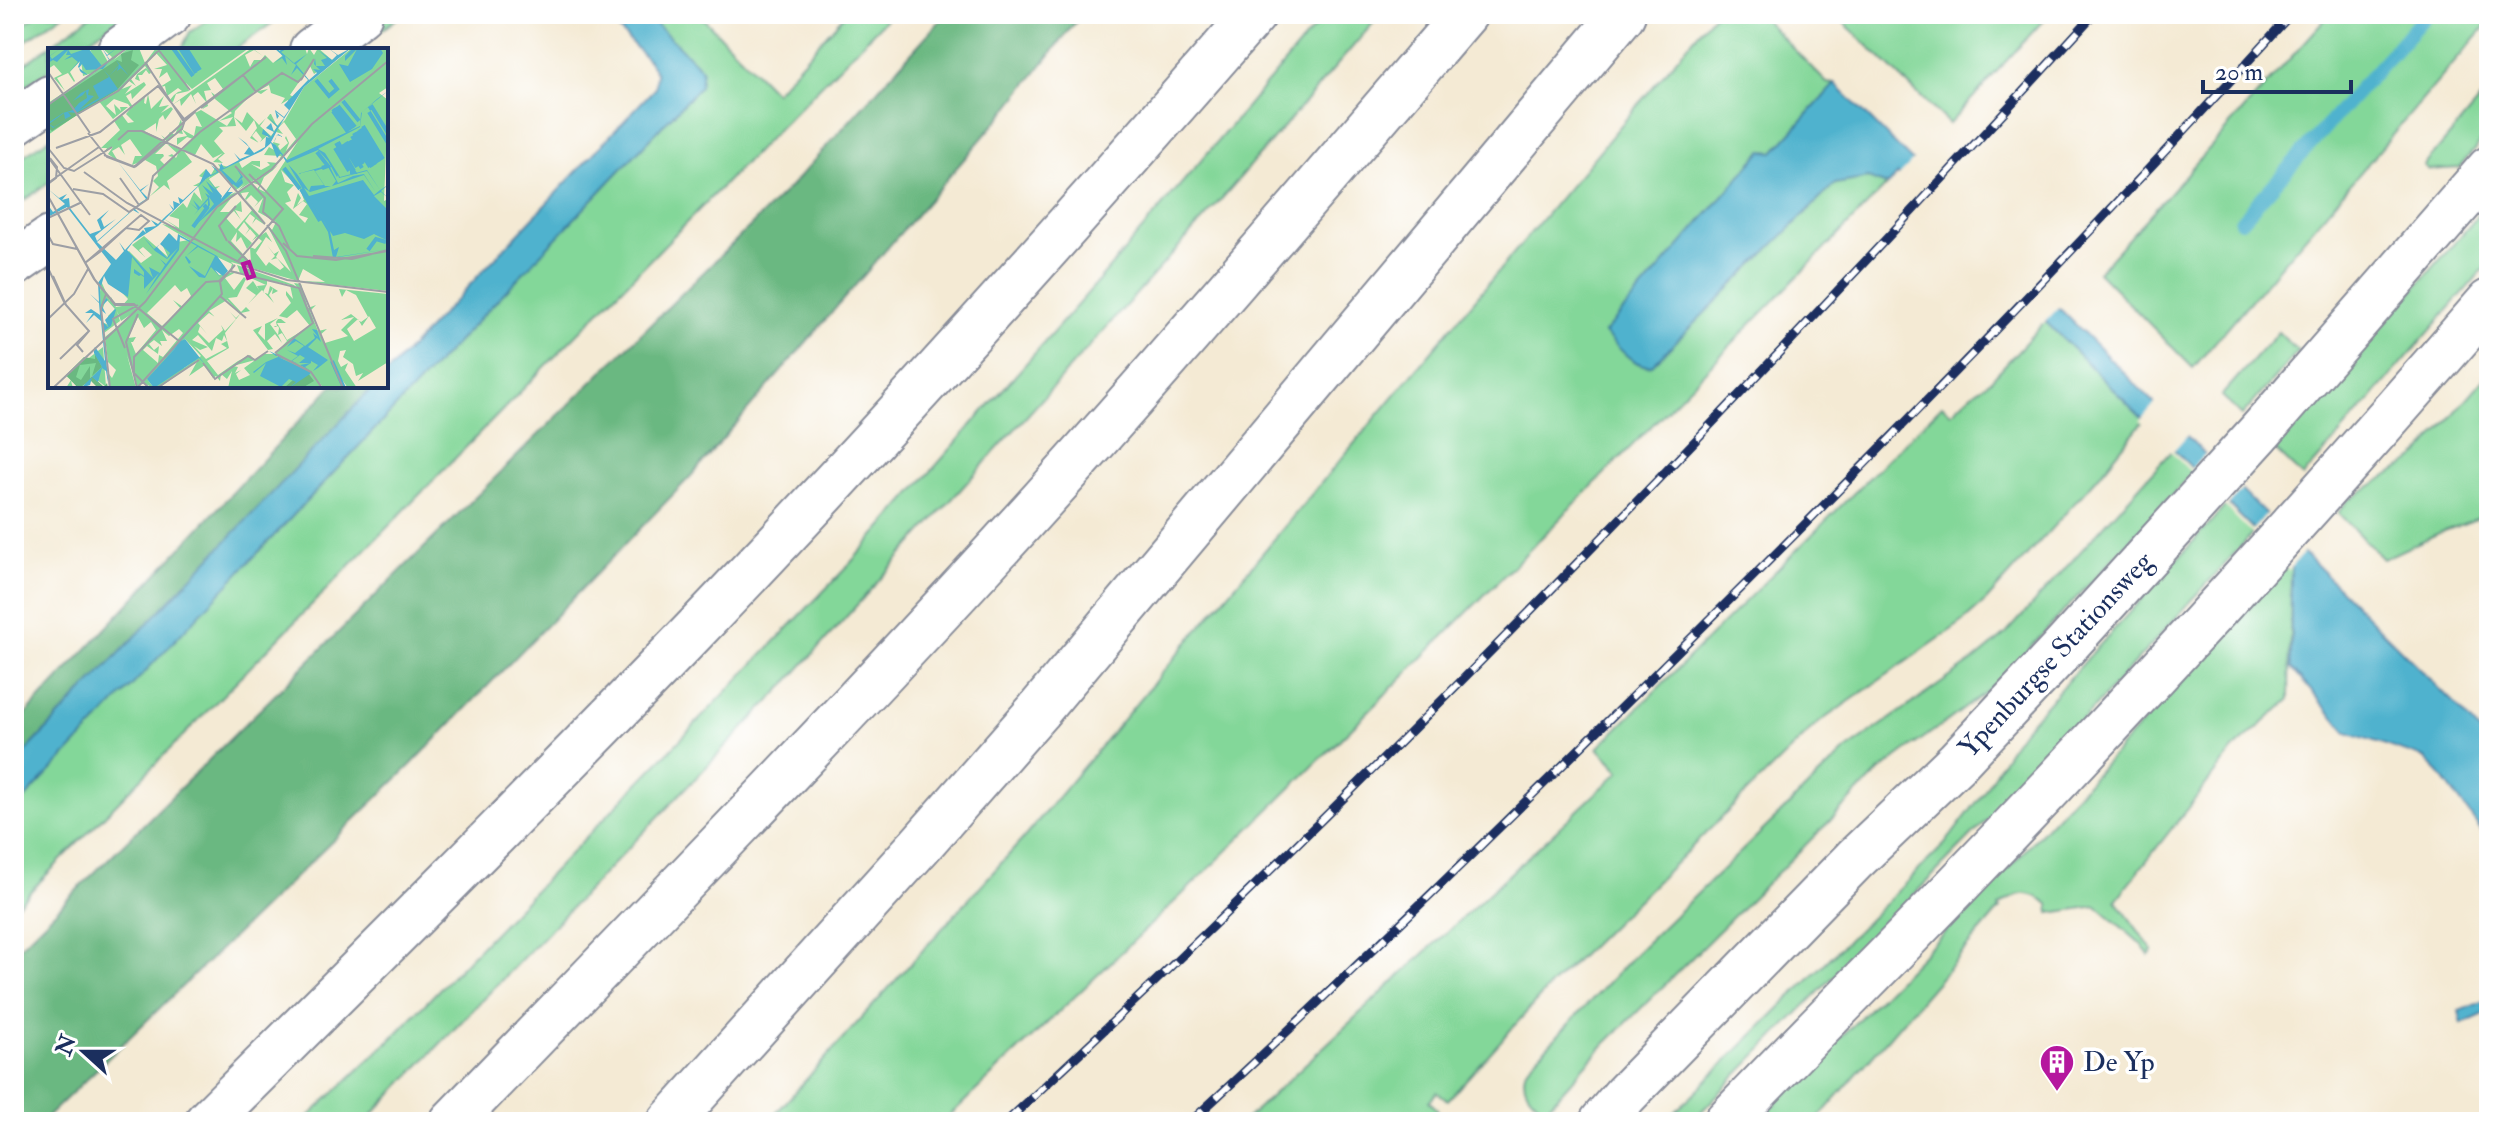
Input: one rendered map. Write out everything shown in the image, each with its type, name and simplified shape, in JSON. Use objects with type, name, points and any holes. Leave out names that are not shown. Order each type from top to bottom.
[{"type":"main road","points":[[123,48],[169,14]]},
{"type":"main road","points":[[315,48],[360,14]]},
{"type":"main road","points":[[207,1122],[525,805],[694,631],[994,308],[1254,14]]},
{"type":"main road","points":[[452,1122],[706,858],[1043,499],[1198,326],[1465,14]]},
{"type":"main road","points":[[670,1122],[1038,711],[1623,14]]},
{"type":"main road","points":[[14,123],[48,99]]},
{"type":"main road","name":"Ypenburgse Stationsweg","points":[[1602,1122],[1855,859],[1957,762],[2208,490],[2489,169]]},
{"type":"main road","points":[[14,264],[48,240]]},
{"type":"main road","points":[[1726,1122],[2114,719],[2489,302]]},
{"type":"green space","points":[[38,14],[64,14],[14,49],[14,31]]},
{"type":"green space","points":[[93,14],[125,14],[78,48],[48,48],[48,70],[14,94],[14,72]]},
{"type":"green space","points":[[216,14],[285,14],[237,48],[182,48],[190,32]]},
{"type":"green space","points":[[381,14],[403,14],[358,48],[336,48]]},
{"type":"green space","points":[[646,14],[699,14],[775,92],[845,14],[891,14],[14,908],[14,810],[700,86],[701,69]]},
{"type":"green space","points":[[946,14],[1082,14],[1008,108],[691,476],[411,765],[42,1122],[14,1122],[14,952],[791,186]]},
{"type":"green space","points":[[1326,14],[1381,14],[1218,203],[786,684],[365,1122],[303,1122],[393,1037],[846,568],[1101,278]]},
{"type":"green space","points":[[1714,14],[1759,14],[1827,83],[1835,84],[1774,152],[1762,151],[1605,333],[1620,349],[1632,360],[1652,365],[1835,184],[1868,178],[1887,185],[1366,713],[1190,887],[943,1122],[768,1122],[1022,840]]},
{"type":"green space","points":[[1835,14],[2049,14],[1949,124]]},
{"type":"green space","points":[[2330,14],[2489,14],[2489,22],[2193,368],[2098,272]]},
{"type":"green space","points":[[2489,89],[2489,132],[2459,168],[2428,170],[2424,166]]},
{"type":"green space","points":[[48,139],[48,183],[14,207],[14,162]]},
{"type":"green space","points":[[2489,203],[2489,263],[2303,477],[2275,450]]},
{"type":"green space","points":[[2045,321],[2144,420],[2098,477],[1986,601],[1961,623],[1817,724],[1549,987],[1448,1100],[1437,1092],[1429,1101],[1438,1110],[1429,1122],[1243,1122],[1620,771],[1598,748],[1942,405],[1951,413],[1991,380]]},
{"type":"green space","points":[[2278,332],[2298,351],[2242,416],[2221,396]]},
{"type":"green space","points":[[2489,373],[2489,514],[2383,559],[2338,513],[2347,501],[2416,458]]},
{"type":"green space","points":[[330,388],[373,388],[14,764],[14,727]]},
{"type":"green space","points":[[2173,449],[2195,470],[2003,677],[1878,773],[1605,1044],[1545,1110],[1528,1092],[1524,1082],[1526,1069],[1635,954],[1846,750],[1977,658],[2006,634]]},
{"type":"green space","points":[[2227,504],[2255,531],[2048,758],[1691,1122],[1665,1122],[1944,845],[1979,799],[2023,730]]},
{"type":"green space","points":[[2289,564],[2289,700],[2233,750],[2116,900],[2153,951],[2149,955],[2140,943],[2097,906],[2050,913],[2049,904],[2042,899],[2029,894],[2018,895],[1999,907],[1815,1122],[1757,1122],[2017,859]]},
{"type":"water","points":[[604,14],[646,14],[702,69],[700,86],[14,810],[14,764],[372,388],[388,388],[388,372],[655,88],[656,73],[649,61]]},
{"type":"water","points":[[1835,84],[2455,704],[2489,742],[2489,841],[2439,773],[2424,758],[2347,732],[2291,668],[2291,567],[1898,174],[1887,185],[1868,178],[1835,184],[1652,365],[1632,360],[1604,333],[1762,151],[1774,152]]},
{"type":"water","points":[[2489,999],[2489,1012],[2462,1024],[2459,1011]]},
{"type":"pier","points":[[1915,159],[2061,305],[2043,324],[1896,179]]},
{"type":"pier","points":[[2157,401],[2189,433],[2173,451],[2191,469],[2208,451],[2244,487],[2228,506],[2252,530],[2269,512],[2307,549],[2288,570],[2140,421]]},
{"type":"waterway","points":[[2241,221],[2427,14]]},
{"type":"railway","points":[[1006,1122],[1287,854],[1561,579],[1830,299],[2094,14]]},
{"type":"railway","points":[[1190,1122],[1489,838],[1825,504],[2061,262],[2291,14]]},
{"type":"place","name":"De Yp","points":[[2057,1093]]}]
